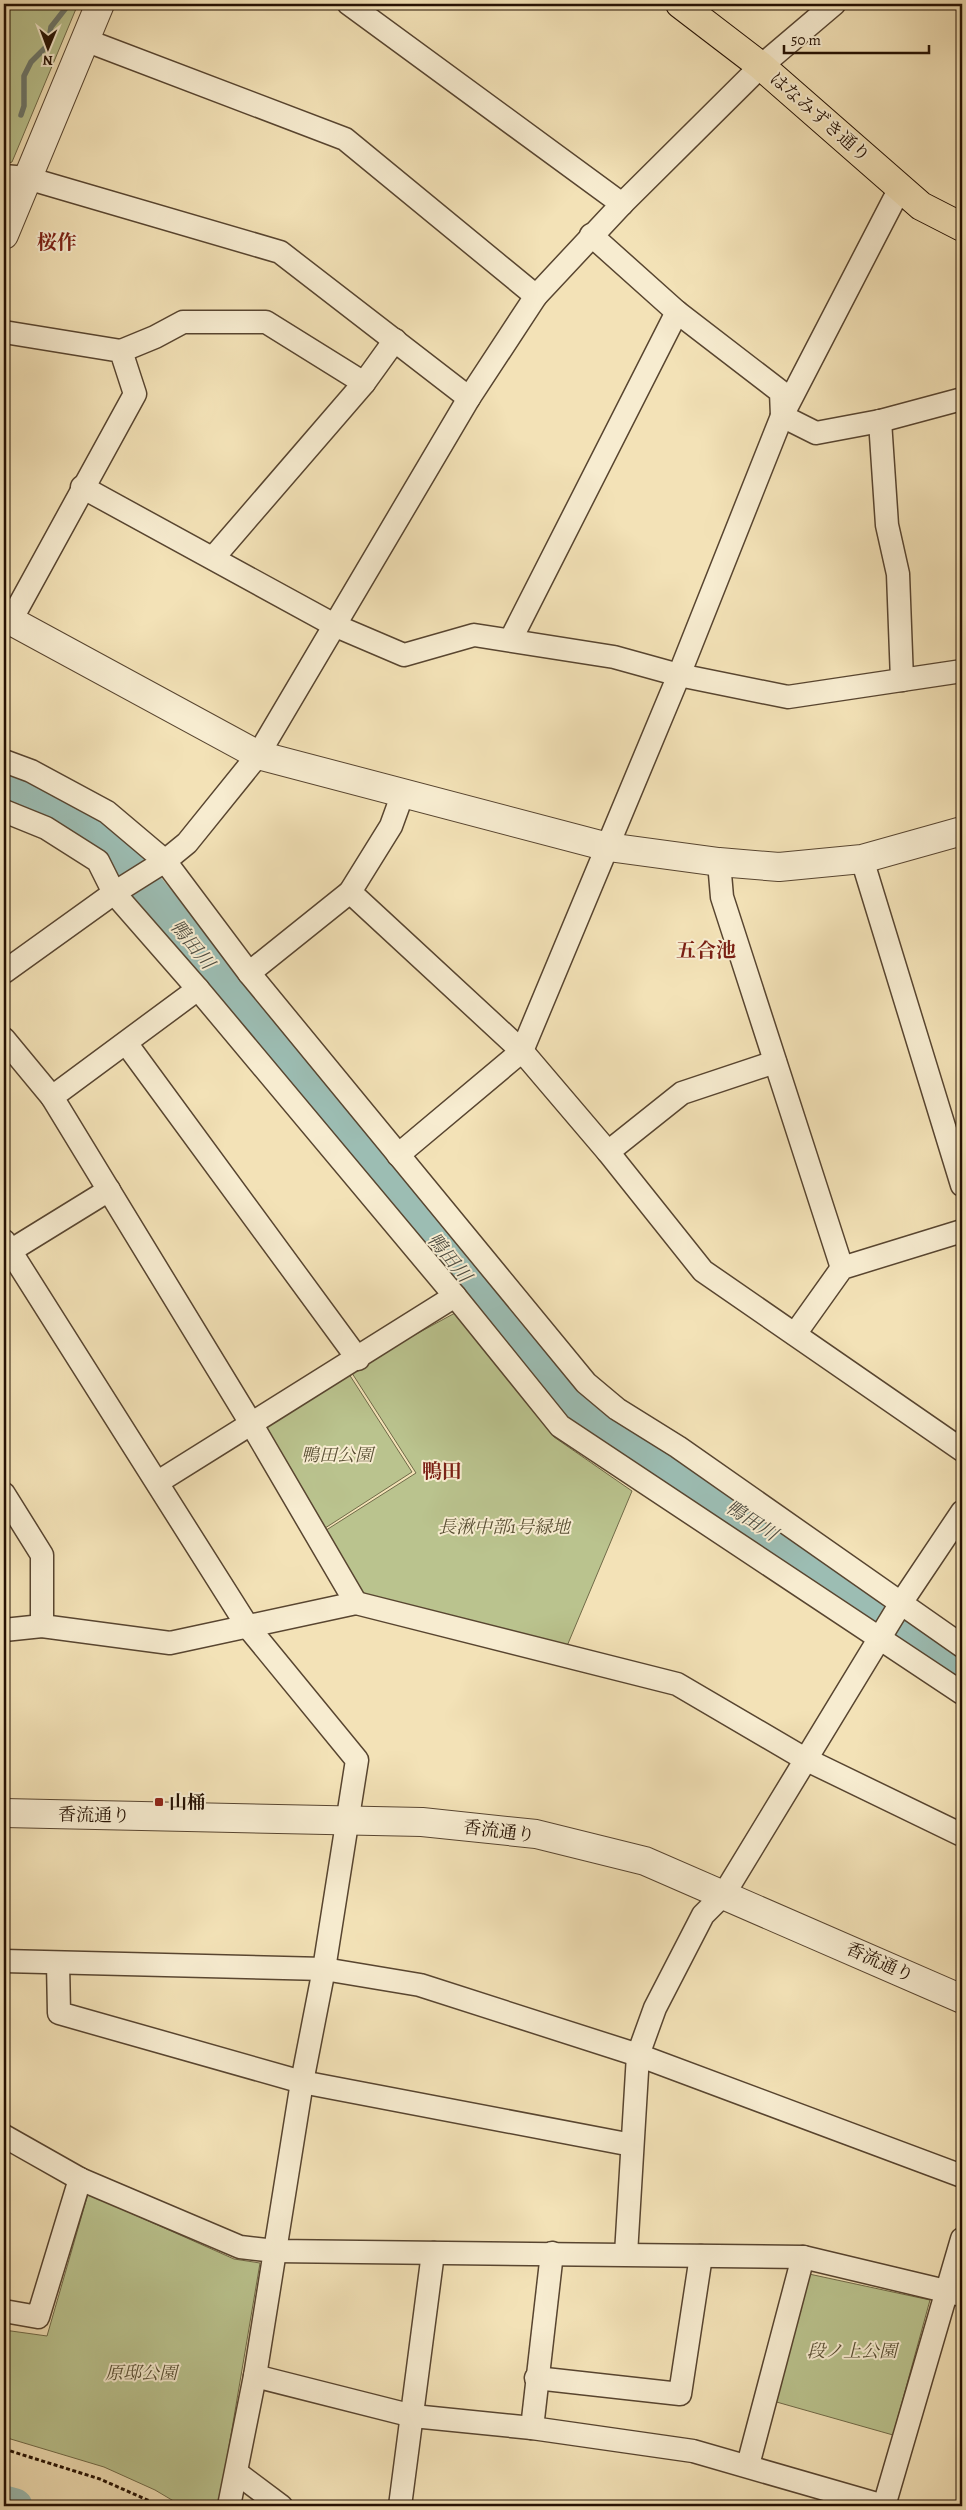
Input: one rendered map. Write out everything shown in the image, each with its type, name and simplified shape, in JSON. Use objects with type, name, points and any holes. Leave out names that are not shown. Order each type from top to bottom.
[{"type":"main road","name":"はなみずき通り","points":[[680,4],[761,66],[921,206],[962,226]]},
{"type":"street","points":[[4,235],[15,177],[85,40],[100,4]]},
{"type":"street","points":[[349,4],[622,204]]},
{"type":"street","points":[[4,972],[187,843],[258,755],[336,626],[469,398],[536,296],[591,235],[761,66],[830,5]]},
{"type":"street","points":[[85,40],[345,139],[536,296]]},
{"type":"street","points":[[15,177],[280,252],[469,398]]},
{"type":"street","points":[[398,1155],[522,1051],[679,676],[782,416],[900,188]]},
{"type":"street","points":[[591,235],[677,312],[780,392],[782,416]]},
{"type":"street","points":[[511,640],[677,312]]},
{"type":"street","points":[[4,332],[121,351],[155,337],[183,322],[266,322],[364,383]]},
{"type":"street","points":[[213,558],[364,383],[395,340]]},
{"type":"street","points":[[121,351],[135,394],[7,619],[258,755],[608,847],[719,862],[779,867],[862,859],[962,831]]},
{"type":"street","points":[[782,416],[816,433],[880,421],[962,399]]},
{"type":"street","points":[[880,421],[887,525],[898,574],[902,680]]},
{"type":"street","points":[[82,487],[336,626],[404,655],[474,635],[614,657],[679,676],[788,697],[962,671]]},
{"type":"street","points":[[4,762],[31,772],[107,812],[165,860],[249,973],[586,1383],[617,1409],[678,1447],[962,1646]]},
{"type":"street","points":[[249,973],[350,892],[391,826],[403,793]]},
{"type":"street","points":[[4,811],[46,828],[98,861],[114,893],[198,989],[455,1296],[560,1426],[962,1694]]},
{"type":"street","points":[[862,859],[962,1184]]},
{"type":"street","points":[[719,862],[722,897],[842,1268]]},
{"type":"street","points":[[350,892],[522,1051],[608,1152],[703,1271],[962,1450]]},
{"type":"street","points":[[52,1097],[198,989]]},
{"type":"street","points":[[4,1039],[52,1097],[252,1425],[356,1603]]},
{"type":"street","points":[[126,1043],[358,1359]]},
{"type":"street","points":[[608,1152],[682,1093],[775,1062]]},
{"type":"street","points":[[109,1190],[7,1246],[248,1627],[357,1760],[324,1969],[302,2082],[237,2473],[229,2506]]},
{"type":"street","points":[[796,1334],[842,1268],[962,1231]]},
{"type":"street","points":[[158,1482],[358,1359],[455,1296]]},
{"type":"street","points":[[4,1494],[42,1556],[42,1626]]},
{"type":"street","points":[[626,2254],[638,2056],[656,2008],[703,1915],[724,1894],[879,1638],[962,1512]]},
{"type":"street","points":[[4,1630],[42,1626],[170,1642],[356,1603],[677,1684],[805,1759],[962,1835]]},
{"type":"street","name":"香流通り","points":[[4,1813],[348,1819],[422,1822],[536,1834],[645,1861],[962,1999]]},
{"type":"street","points":[[4,1961],[324,1969],[420,1984],[638,2056],[962,2176]]},
{"type":"street","points":[[58,1963],[58,2013],[302,2082],[632,2145]]},
{"type":"street","points":[[4,2136],[80,2179],[240,2247],[275,2251],[803,2257],[955,2293]]},
{"type":"street","points":[[4,2311],[38,2318],[80,2179]]},
{"type":"street","points":[[254,2376],[413,2416],[532,2428],[693,2451],[748,2465],[884,2506],[955,2293],[962,2240]]},
{"type":"street","points":[[400,2506],[433,2253]]},
{"type":"street","points":[[532,2428],[536,2378],[552,2254]]},
{"type":"street","points":[[536,2378],[680,2394],[701,2256]]},
{"type":"street","points":[[748,2465],[803,2257]]},
{"type":"street","points":[[237,2473],[281,2506]]},
{"type":"path","points":[[4,2449],[100,2479],[161,2506]]},
{"type":"green space","points":[[4,4],[78,4],[12,162],[4,165]]},
{"type":"green space","name":"長湫中部1号緑地","points":[[455,1313],[554,1437],[632,1491],[567,1646],[357,1598],[320,1534],[416,1473],[350,1370]]},
{"type":"green space","name":"鴨田公園","points":[[347,1371],[412,1472],[319,1532],[260,1428]]},
{"type":"green space","name":"原邸公園","points":[[88,2194],[234,2259],[260,2263],[219,2506],[182,2506],[155,2490],[104,2467],[4,2437],[4,2330],[47,2336]]},
{"type":"green space","name":"段ノ上公園","points":[[809,2274],[930,2300],[893,2435],[773,2401]]},
{"type":"waterway","points":[[21,115],[24,106],[24,76],[31,62],[48,45],[51,27],[69,4]]},
{"type":"waterway","name":"鴨田川","points":[[4,785],[68,816],[125,861],[517,1339],[578,1406],[612,1431],[962,1658]]},
{"type":"waterway","points":[[4,2503],[15,2506]]},
{"type":"place","name":"山桶","points":[[159,1802]]},
{"type":"district","name":"桜作","points":[[57,242]]},
{"type":"district","name":"五合池","points":[[706,950]]},
{"type":"district","name":"鴨田","points":[[442,1471]]}]
